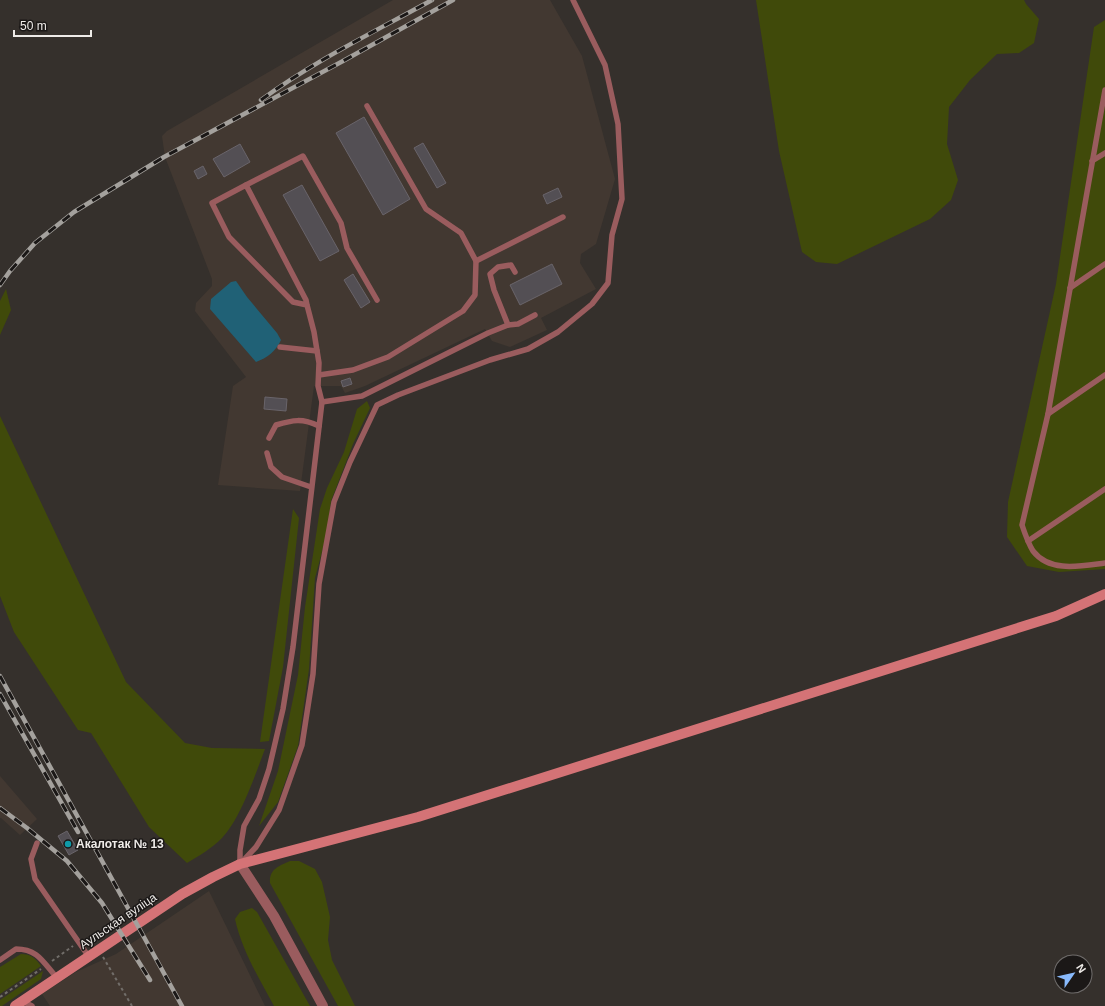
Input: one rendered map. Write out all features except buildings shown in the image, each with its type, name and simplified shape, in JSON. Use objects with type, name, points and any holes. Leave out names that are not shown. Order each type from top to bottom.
[{"type":"street","name":"Аульская вуліца","points":[[21,1004],[182,894],[213,876],[240,864],[418,817],[1056,616],[1105,594]]},
{"type":"street","points":[[240,864],[274,916],[323,1006]]},
{"type":"lane","points":[[240,864],[256,847],[280,810],[302,745],[313,674],[319,584],[334,502],[350,462],[377,405],[398,395],[490,360],[528,349],[558,332],[592,304],[608,283],[612,235],[622,199],[618,124],[605,64],[573,0]]},
{"type":"lane","points":[[1105,90],[1048,414],[1022,525],[1033,551],[1046,562],[1061,567],[1105,563]]},
{"type":"lane","points":[[319,375],[353,370],[388,357],[463,311],[475,295],[476,261],[461,232],[426,209],[367,106]]},
{"type":"lane","points":[[1092,162],[1105,153]]},
{"type":"lane","points":[[307,305],[292,302],[229,236],[212,203],[302,156],[341,223],[347,248],[377,300]]},
{"type":"lane","points":[[240,864],[240,850],[244,826],[259,798],[269,769],[283,709],[322,402],[318,386],[319,363],[314,332],[307,305],[246,185]]},
{"type":"lane","points":[[476,261],[563,217]]},
{"type":"lane","points":[[1070,288],[1105,264]]},
{"type":"lane","points":[[508,325],[494,290],[490,274],[498,267],[510,265],[516,272]]},
{"type":"lane","points":[[322,402],[362,396],[488,333],[508,325],[518,324],[534,316]]},
{"type":"lane","points":[[280,347],[317,351]]},
{"type":"lane","points":[[1048,414],[1105,376]]},
{"type":"lane","points":[[269,438],[276,426],[293,420],[309,421],[319,426]]},
{"type":"lane","points":[[267,453],[271,467],[282,477],[311,487]]},
{"type":"lane","points":[[1028,541],[1105,489]]},
{"type":"lane","points":[[36,843],[30,859],[34,879],[88,957]]},
{"type":"lane","points":[[0,960],[16,949],[32,951],[57,978]]},
{"type":"lane","points":[[21,1004],[32,1006]]},
{"type":"path","points":[[98,950],[132,1006]]},
{"type":"shaded area","points":[[393,0],[550,0],[582,56],[615,179],[596,244],[581,254],[580,263],[596,289],[541,318],[547,330],[510,347],[492,341],[485,329],[365,386],[345,393],[341,386],[314,386],[300,491],[218,485],[233,386],[246,377],[195,311],[196,303],[212,286],[212,279],[165,157],[162,136],[167,131]]},
{"type":"shaded area","points":[[0,776],[37,819],[20,835],[0,818]]},
{"type":"shaded area","points":[[209,891],[265,1006],[50,1006],[42,994],[76,972],[116,954]]},
{"type":"green space","points":[[756,0],[1024,0],[1039,19],[1034,43],[1019,53],[997,54],[970,80],[949,107],[947,144],[958,180],[951,200],[930,219],[837,264],[816,262],[802,252],[779,151]]},
{"type":"green space","points":[[1105,20],[1105,569],[1059,572],[1027,566],[1007,537],[1008,502],[1056,284],[1094,27]]},
{"type":"green space","points":[[6,289],[11,310],[0,335],[0,301]]},
{"type":"green space","points":[[367,401],[370,408],[353,444],[331,501],[327,533],[315,578],[309,669],[298,746],[278,802],[259,826],[278,771],[298,675],[305,607],[320,509],[327,488],[344,452],[357,409]]},
{"type":"green space","points":[[0,416],[126,682],[185,743],[212,748],[265,749],[247,796],[229,830],[214,845],[187,863],[149,827],[91,733],[78,730],[14,632],[0,596]]},
{"type":"green space","points":[[293,509],[299,518],[283,667],[269,741],[260,742]]},
{"type":"green space","points":[[290,861],[299,861],[315,869],[322,882],[330,917],[328,940],[332,960],[355,1006],[338,1006],[270,883],[271,874],[273,871],[279,866]]},
{"type":"green space","points":[[252,908],[257,912],[310,1006],[274,1006],[246,953],[235,919],[240,912]]},
{"type":"green space","points":[[21,954],[32,957],[41,966],[0,994],[0,967]]},
{"type":"green space","points":[[43,971],[41,979],[0,1006],[0,1000]]},
{"type":"water","points":[[236,281],[281,340],[277,348],[271,354],[256,362],[210,309],[211,299],[231,282]]},
{"type":"railway","points":[[261,100],[302,72],[366,35],[432,0]]},
{"type":"railway","points":[[0,285],[10,271],[35,243],[74,212],[164,157],[453,0]]},
{"type":"railway","points":[[0,676],[182,1006]]},
{"type":"railway","points":[[0,694],[78,832]]},
{"type":"railway","points":[[0,808],[67,861],[102,903],[150,980]]},
{"type":"place","name":"Акалотак № 13","points":[[68,844]]}]
